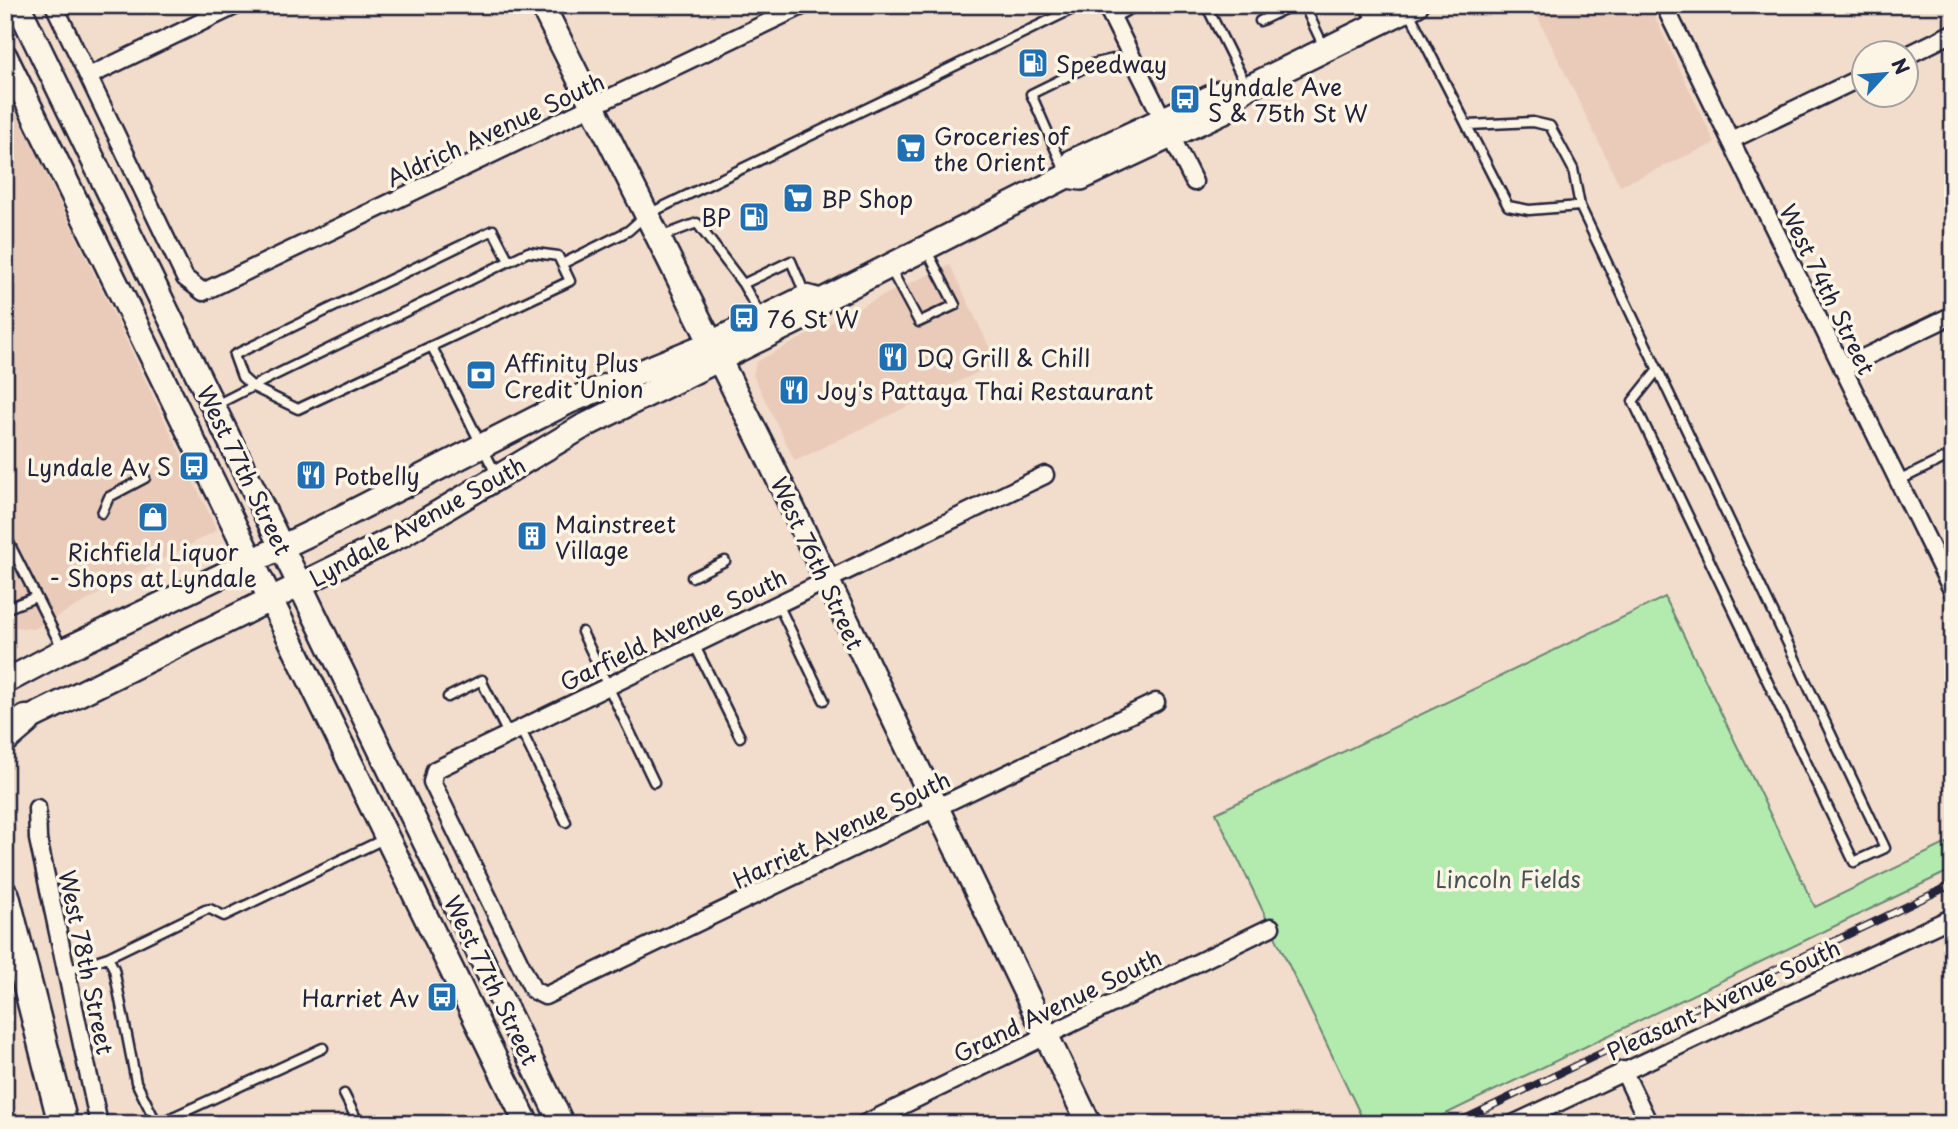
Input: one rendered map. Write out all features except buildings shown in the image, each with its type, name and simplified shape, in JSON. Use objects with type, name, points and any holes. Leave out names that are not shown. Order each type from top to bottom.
[{"type":"highway","points":[[5,896],[27,972],[63,1124]]},
{"type":"highway","points":[[5,928],[27,972]]},
{"type":"street","name":"West 77th Street","points":[[18,5],[562,1124]]},
{"type":"street","points":[[54,5],[89,76],[237,5]]},
{"type":"street","name":"West 76th Street","points":[[542,5],[763,447],[825,582],[1089,1124]]},
{"type":"street","name":"Aldrich Avenue South","points":[[89,76],[185,278],[193,287],[203,292],[804,5]]},
{"type":"street","name":"West 74th Street","points":[[1664,5],[1953,592]]},
{"type":"street","name":"Lyndale Avenue South","points":[[12,730],[424,522],[582,427],[714,353],[762,318],[889,267],[1067,176],[1081,178],[1167,128],[1220,93],[1242,92],[1325,50],[1369,15],[1412,7]]},
{"type":"street","points":[[1109,12],[1194,182]]},
{"type":"street","points":[[1920,49],[1953,33]]},
{"type":"street","name":"West 77th Street","points":[[5,56],[527,1124]]},
{"type":"street","points":[[1731,140],[1850,83]]},
{"type":"street","name":"Lyndale Avenue South","points":[[5,682],[63,651],[283,547],[570,401],[714,353],[813,313],[813,299]]},
{"type":"street","points":[[1842,368],[1953,314]]},
{"type":"street","name":"Garfield Avenue South","points":[[545,996],[533,990],[432,782],[435,771],[1045,475]]},
{"type":"street","name":"Harriet Avenue South","points":[[545,996],[1156,702]]},
{"type":"street","name":"West 78th Street","points":[[37,808],[38,839],[99,1124]]},
{"type":"street","name":"Pleasant Avenue South","points":[[1513,1124],[1953,917]]},
{"type":"street","name":"Grand Avenue South","points":[[864,1124],[1271,927]]},
{"type":"street","points":[[1623,1070],[1650,1124]]},
{"type":"lane","points":[[562,264],[628,231],[646,215],[1081,5]]},
{"type":"lane","points":[[1109,12],[1138,5]]},
{"type":"lane","points":[[1206,5],[1242,92]]},
{"type":"lane","points":[[1260,21],[1293,5]]},
{"type":"lane","points":[[1304,5],[1325,50]]},
{"type":"lane","points":[[1412,7],[1508,206],[1529,210],[1580,206]]},
{"type":"lane","points":[[1067,176],[1031,94],[1092,64],[1130,55]]},
{"type":"lane","points":[[1469,125],[1533,122],[1550,126],[1573,169],[1580,206],[1885,848],[1854,862],[1633,401],[1657,371]]},
{"type":"lane","points":[[657,239],[697,223],[743,284],[762,318]]},
{"type":"lane","points":[[214,406],[253,387],[509,261],[528,251],[558,256],[570,281],[298,409],[253,387],[242,377],[234,355],[493,230],[509,261]]},
{"type":"lane","points":[[889,267],[919,322],[955,305],[926,248]]},
{"type":"lane","points":[[743,284],[791,261],[813,299]]},
{"type":"lane","points":[[432,347],[498,478]]},
{"type":"lane","points":[[1898,481],[1953,454]]},
{"type":"lane","points":[[102,513],[109,496],[145,478]]},
{"type":"lane","points":[[5,535],[63,651]]},
{"type":"lane","points":[[692,577],[725,561]]},
{"type":"lane","points":[[5,609],[36,597]]},
{"type":"lane","points":[[778,604],[824,700]]},
{"type":"lane","points":[[582,632],[654,782]]},
{"type":"lane","points":[[694,644],[740,737]]},
{"type":"lane","points":[[448,697],[482,681],[566,822]]},
{"type":"lane","points":[[66,971],[108,957],[205,910],[211,909],[224,916],[386,838]]},
{"type":"lane","points":[[108,957],[114,969],[136,1082],[155,1120],[160,1123],[323,1048]]},
{"type":"lane","points":[[344,1094],[359,1124]]},
{"type":"shaded area","points":[[1532,5],[1649,5],[1715,143],[1620,186]]},
{"type":"shaded area","points":[[5,88],[217,530],[34,629],[5,626]]},
{"type":"shaded area","points":[[950,265],[997,363],[795,461],[753,375],[756,362],[878,298]]},
{"type":"green space","name":"Lincoln Fields","points":[[1665,597],[1815,907],[1953,840],[1953,869],[1425,1124],[1365,1124],[1216,813]]},
{"type":"railway","points":[[1454,1124],[1953,884]]},
{"type":"place","name":"Speedway","points":[[1033,63]]},
{"type":"place","name":"Lyndale Ave S & 75th St W","points":[[1185,99]]},
{"type":"place","name":"Groceries of the Orient","points":[[911,148]]},
{"type":"place","name":"BP Shop","points":[[798,198]]},
{"type":"place","name":"BP","points":[[754,217]]},
{"type":"place","name":"76 St W","points":[[744,318]]},
{"type":"place","name":"DQ Grill & Chill","points":[[893,357]]},
{"type":"place","name":"Affinity Plus Credit Union","points":[[481,375]]},
{"type":"place","name":"Joy's Pattaya Thai Restaurant","points":[[794,390]]},
{"type":"place","name":"Lyndale Av S","points":[[194,466]]},
{"type":"place","name":"Potbelly","points":[[311,475]]},
{"type":"place","name":"Richfield Liquor - Shops at Lyndale","points":[[153,517]]},
{"type":"place","name":"Mainstreet Village","points":[[532,536]]},
{"type":"place","name":"Harriet Av","points":[[442,997]]}]
